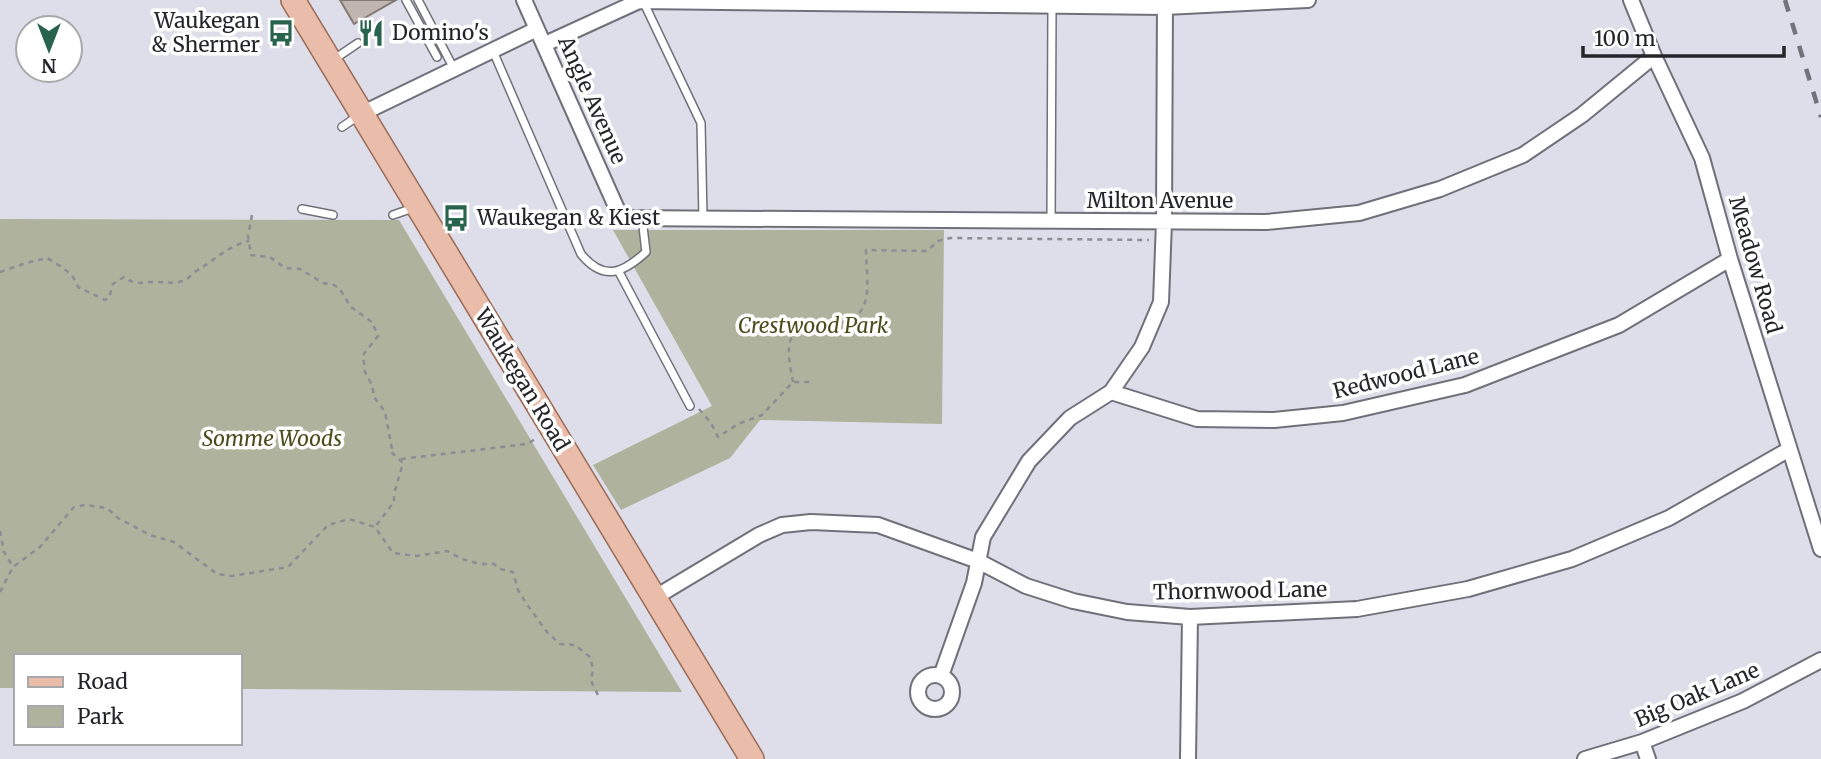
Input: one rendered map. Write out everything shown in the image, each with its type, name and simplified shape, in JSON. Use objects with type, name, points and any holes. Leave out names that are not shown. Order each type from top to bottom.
[{"type":"main road","name":"Waukegan Road","points":[[293,0],[752,759]]},
{"type":"street","name":"Angle Avenue","points":[[524,0],[621,218]]},
{"type":"street","points":[[545,44],[643,1],[1052,5],[1308,0]]},
{"type":"street","name":"Meadow Road","points":[[1631,0],[1702,158],[1730,260],[1821,549]]},
{"type":"street","points":[[941,676],[974,583],[983,537],[1029,461],[1070,418],[1111,392],[1142,347],[1161,302],[1164,241],[1165,3]]},
{"type":"street","points":[[361,114],[537,29]]},
{"type":"street","name":"Milton Avenue","points":[[621,218],[1266,222],[1359,213],[1440,189],[1523,155],[1582,115],[1654,56]]},
{"type":"street","name":"Redwood Lane","points":[[1111,392],[1197,419],[1274,420],[1343,413],[1465,385],[1619,325],[1730,260]]},
{"type":"street","name":"Thornwood Lane","points":[[654,598],[759,535],[782,525],[811,522],[878,525],[978,561],[1026,586],[1073,601],[1127,612],[1190,617],[1357,610],[1468,589],[1572,559],[1669,518],[1788,450]]},
{"type":"street","points":[[1188,759],[1190,617]]},
{"type":"street","name":"Big Oak Lane","points":[[1585,759],[1642,742],[1743,701],[1821,660]]},
{"type":"street","points":[[1642,742],[1648,759]]},
{"type":"lane","points":[[406,0],[437,57]]},
{"type":"lane","points":[[418,0],[454,69]]},
{"type":"lane","points":[[643,1],[701,123],[703,219]]},
{"type":"lane","points":[[1051,221],[1052,5]]},
{"type":"lane","points":[[330,62],[358,43]]},
{"type":"lane","points":[[493,50],[581,254],[589,264],[603,271],[620,272],[632,265],[646,252],[642,218]]},
{"type":"lane","points":[[342,127],[361,114]]},
{"type":"lane","points":[[393,215],[417,206]]},
{"type":"lane","points":[[302,209],[333,215]]},
{"type":"lane","points":[[620,272],[690,406]]},
{"type":"path","points":[[252,215],[249,241],[251,255],[270,257],[285,268],[305,271],[323,284],[334,285],[339,288],[351,307],[372,322],[378,336],[363,355],[365,372],[372,385],[374,397],[385,412],[392,446],[390,451],[401,459],[527,444],[552,429]]},
{"type":"path","points":[[690,406],[702,410],[719,437],[738,424],[762,415],[793,382],[791,339],[797,332],[811,326],[853,321],[864,307],[866,250],[927,251],[937,241],[950,238],[1164,241]]},
{"type":"path","points":[[0,272],[47,258],[66,269],[78,283],[78,288],[105,300],[109,298],[113,284],[124,277],[142,285],[187,280],[231,246],[249,241]]},
{"type":"path","points":[[793,382],[813,382]]},
{"type":"path","points":[[375,527],[394,502],[401,459]]},
{"type":"path","points":[[0,592],[13,566],[40,547],[74,508],[85,505],[107,508],[118,518],[150,535],[174,542],[217,574],[232,576],[288,567],[328,525],[349,519],[375,527],[393,553],[416,556],[447,551],[462,559],[480,564],[494,564],[500,569],[513,572],[518,590],[547,632],[560,644],[575,645],[590,657],[593,669],[591,681],[598,695]]},
{"type":"path","points":[[0,531],[5,552],[13,566]]},
{"type":"green space","name":"Somme Woods","points":[[0,219],[399,220],[682,692],[242,689],[242,654],[14,654],[14,688],[0,688]]},
{"type":"green space","name":"Crestwood Park","points":[[613,230],[944,230],[942,424],[760,420],[730,458],[621,510],[593,465],[712,406]]},
{"type":"building","points":[[340,0],[396,0],[354,24]]},
{"type":"railway","points":[[1785,0],[1821,117]]},
{"type":"place","name":"Waukegan & Shermer","points":[[281,33]]},
{"type":"place","name":"Domino's","points":[[371,33]]},
{"type":"place","name":"Waukegan & Kiest","points":[[456,218]]}]
